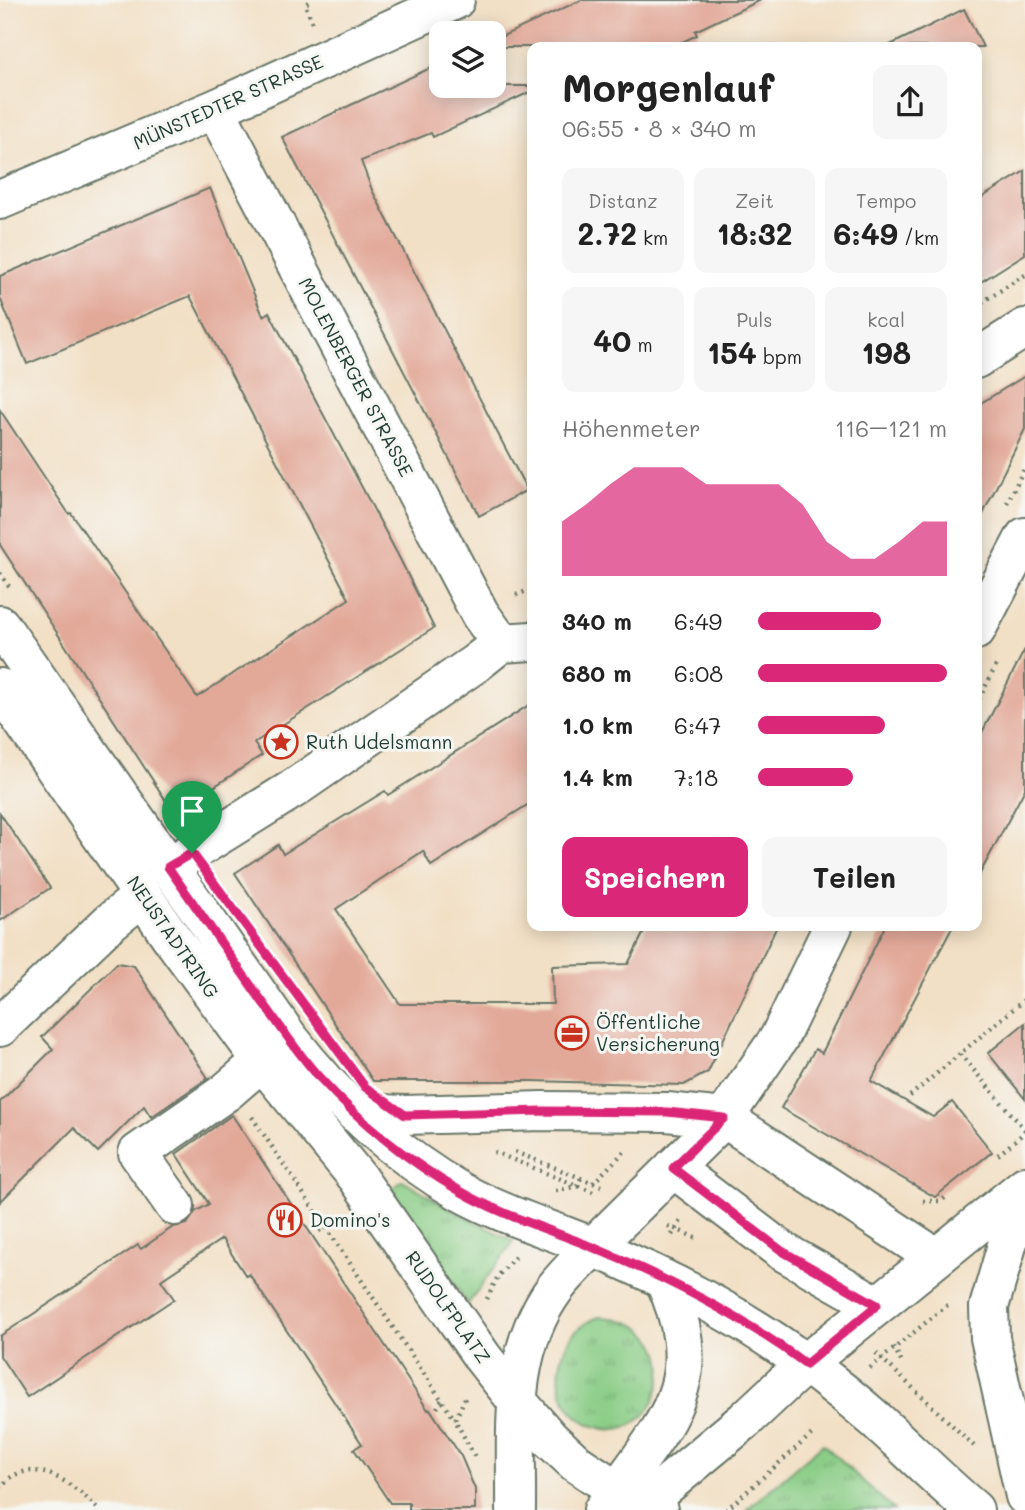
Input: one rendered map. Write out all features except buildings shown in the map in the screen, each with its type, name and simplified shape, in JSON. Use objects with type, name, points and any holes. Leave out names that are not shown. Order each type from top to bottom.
[{"type":"street","name":"MÜNSTEDTER STRASSE","points":[[0,200],[215,109],[455,0]]},
{"type":"street","name":"MOLENBERGER STRASSE","points":[[215,109],[480,614],[517,642]]},
{"type":"street","points":[[982,355],[1025,328]]},
{"type":"street","points":[[982,619],[1025,537]]},
{"type":"street","name":"NEUSTADTRING","points":[[8,610],[11,692],[143,896],[262,1061],[357,1177]]},
{"type":"street","points":[[168,867],[293,789],[476,663],[517,642]]},
{"type":"street","name":"NEUSTADTRING","points":[[11,692],[168,867],[288,1037],[319,1077],[355,1113]]},
{"type":"street","points":[[0,1027],[109,923],[143,896]]},
{"type":"street","name":"RUDOLFPLATZ","points":[[516,1510],[520,1367],[538,1316],[556,1287],[593,1247],[724,1118],[779,1038],[831,931]]},
{"type":"street","points":[[176,1206],[138,1153],[226,1092],[262,1061]]},
{"type":"street","points":[[355,1113],[405,1115],[542,1111],[667,1112],[724,1118],[935,1256]]},
{"type":"street","points":[[355,1113],[399,1150],[460,1191],[500,1211],[593,1247],[664,1279],[770,1337],[874,1419],[974,1510]]},
{"type":"street","points":[[673,1168],[782,1251],[877,1305]]},
{"type":"street","name":"RUDOLFPLATZ","points":[[357,1177],[476,1348],[550,1439],[610,1500],[658,1510]]},
{"type":"street","points":[[610,1500],[662,1489],[845,1331],[1024,1186]]},
{"type":"street","points":[[1024,1186],[989,1307],[989,1338],[1025,1496]]},
{"type":"street","points":[[610,1500],[666,1423],[683,1373],[683,1335],[676,1307],[664,1279]]},
{"type":"path","points":[[312,0],[305,4],[313,25]]},
{"type":"path","points":[[982,302],[1025,275]]},
{"type":"path","points":[[0,573],[8,610]]},
{"type":"path","points":[[516,594],[527,591]]},
{"type":"path","points":[[910,1097],[1025,999]]},
{"type":"path","points":[[960,1054],[1025,1131],[996,1156]]},
{"type":"path","points":[[550,1193],[577,1186],[582,1178],[593,1182],[630,1146]]},
{"type":"path","points":[[502,1163],[509,1150]]},
{"type":"path","points":[[493,1151],[706,1242]]},
{"type":"path","points":[[914,1197],[930,1202],[941,1200],[948,1195]]},
{"type":"path","points":[[672,1235],[684,1218]]},
{"type":"path","points":[[319,1231],[330,1224]]},
{"type":"path","points":[[483,1306],[498,1276],[519,1252]]},
{"type":"path","points":[[845,1331],[882,1358],[974,1447]]},
{"type":"path","points":[[891,1340],[902,1363]]},
{"type":"path","points":[[437,1408],[442,1399]]},
{"type":"path","points":[[726,1510],[813,1433]]},
{"type":"path","points":[[0,1488],[15,1474],[40,1472],[69,1483],[99,1510]]},
{"type":"green space","points":[[403,1180],[454,1211],[514,1241],[468,1304],[391,1189]]},
{"type":"green space","points":[[599,1317],[628,1322],[640,1328],[657,1347],[661,1359],[658,1390],[647,1412],[631,1425],[612,1429],[594,1426],[577,1416],[565,1400],[560,1379],[563,1354],[568,1341],[586,1323]]},
{"type":"green space","points":[[823,1444],[894,1510],[746,1510]]},
{"type":"place","name":"Ruth Udelsmann","points":[[281,742]]},
{"type":"place","name":"Öffentliche Versicherung","points":[[572,1033]]},
{"type":"place","name":"Domino's","points":[[285,1220]]},
{"type":"route","points":[[192,853],[365,1087],[405,1115],[542,1111],[667,1112],[724,1118],[673,1168],[782,1251],[877,1305],[806,1364],[770,1337],[683,1288],[593,1247],[500,1211],[460,1191],[421,1166],[355,1113],[319,1077],[288,1037],[168,867],[192,853]]}]
